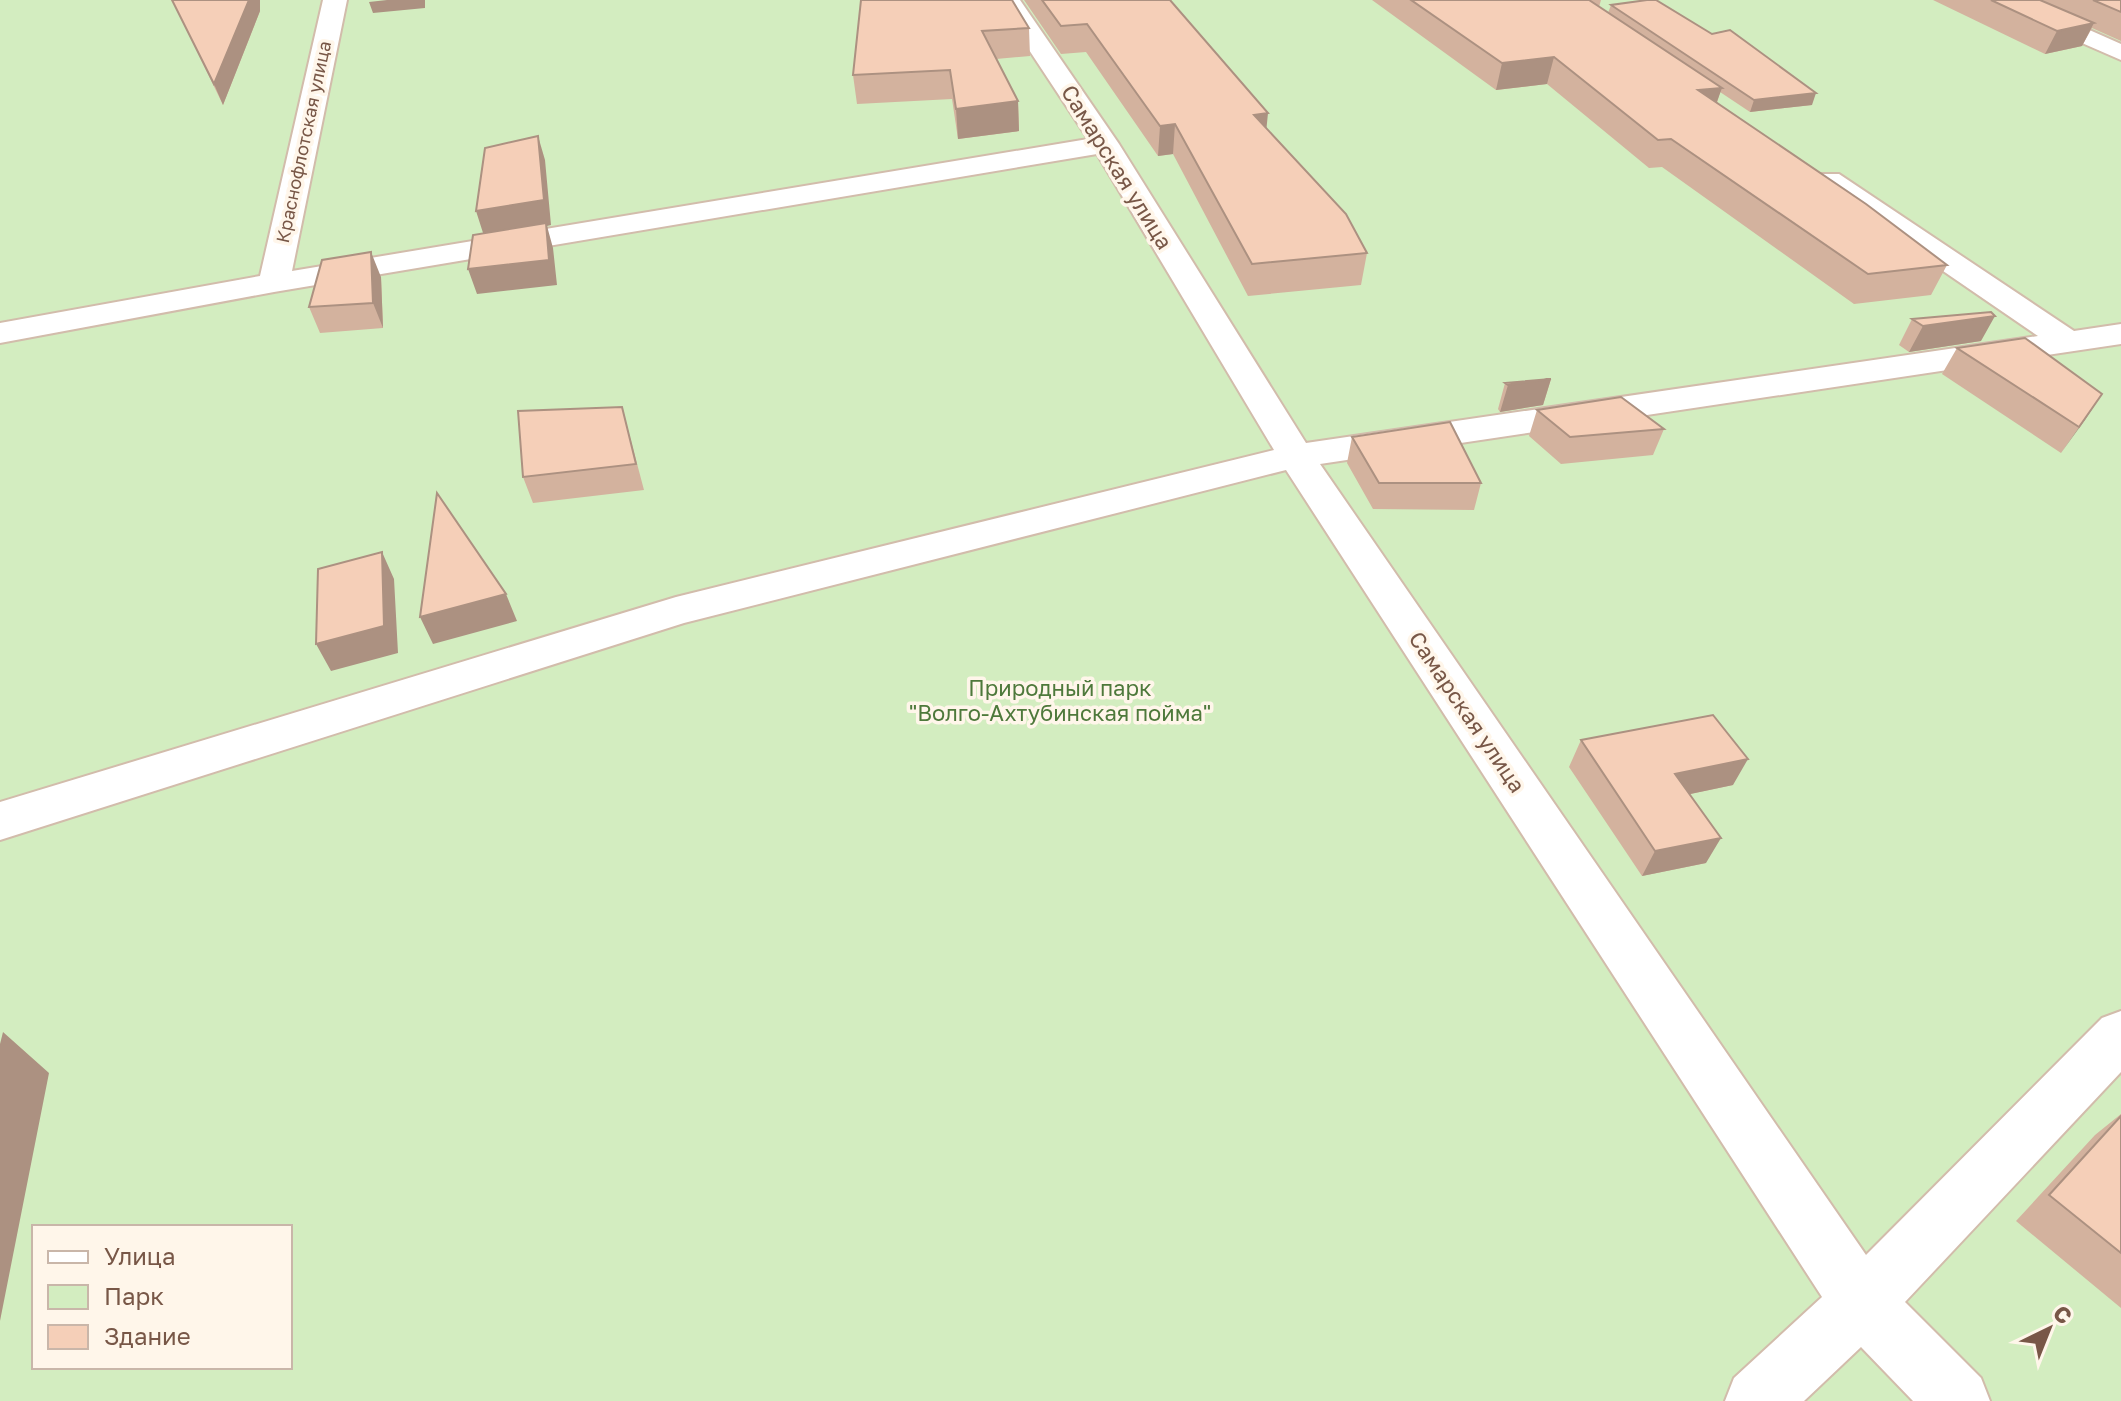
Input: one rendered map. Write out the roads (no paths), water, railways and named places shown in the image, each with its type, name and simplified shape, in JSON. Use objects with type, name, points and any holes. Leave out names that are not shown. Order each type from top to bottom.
[{"type":"street","name":"Краснофлотская улица","points":[[274,283],[335,0]]},
{"type":"street","name":"Самарская улица","points":[[1008,0],[1105,144],[1296,456],[1862,1303],[1958,1401]]},
{"type":"street","points":[[2003,0],[2121,53]]},
{"type":"street","points":[[0,333],[274,283],[1105,144]]},
{"type":"street","points":[[1811,168],[2065,340]]},
{"type":"street","points":[[0,821],[676,611],[1296,456],[2121,334]]},
{"type":"street","points":[[1757,1401],[1862,1303],[2121,1035]]},
{"type":"park label","name":"Природный парк \"Волго-Ахтубинская пойма\"","points":[[1060,700]]}]
